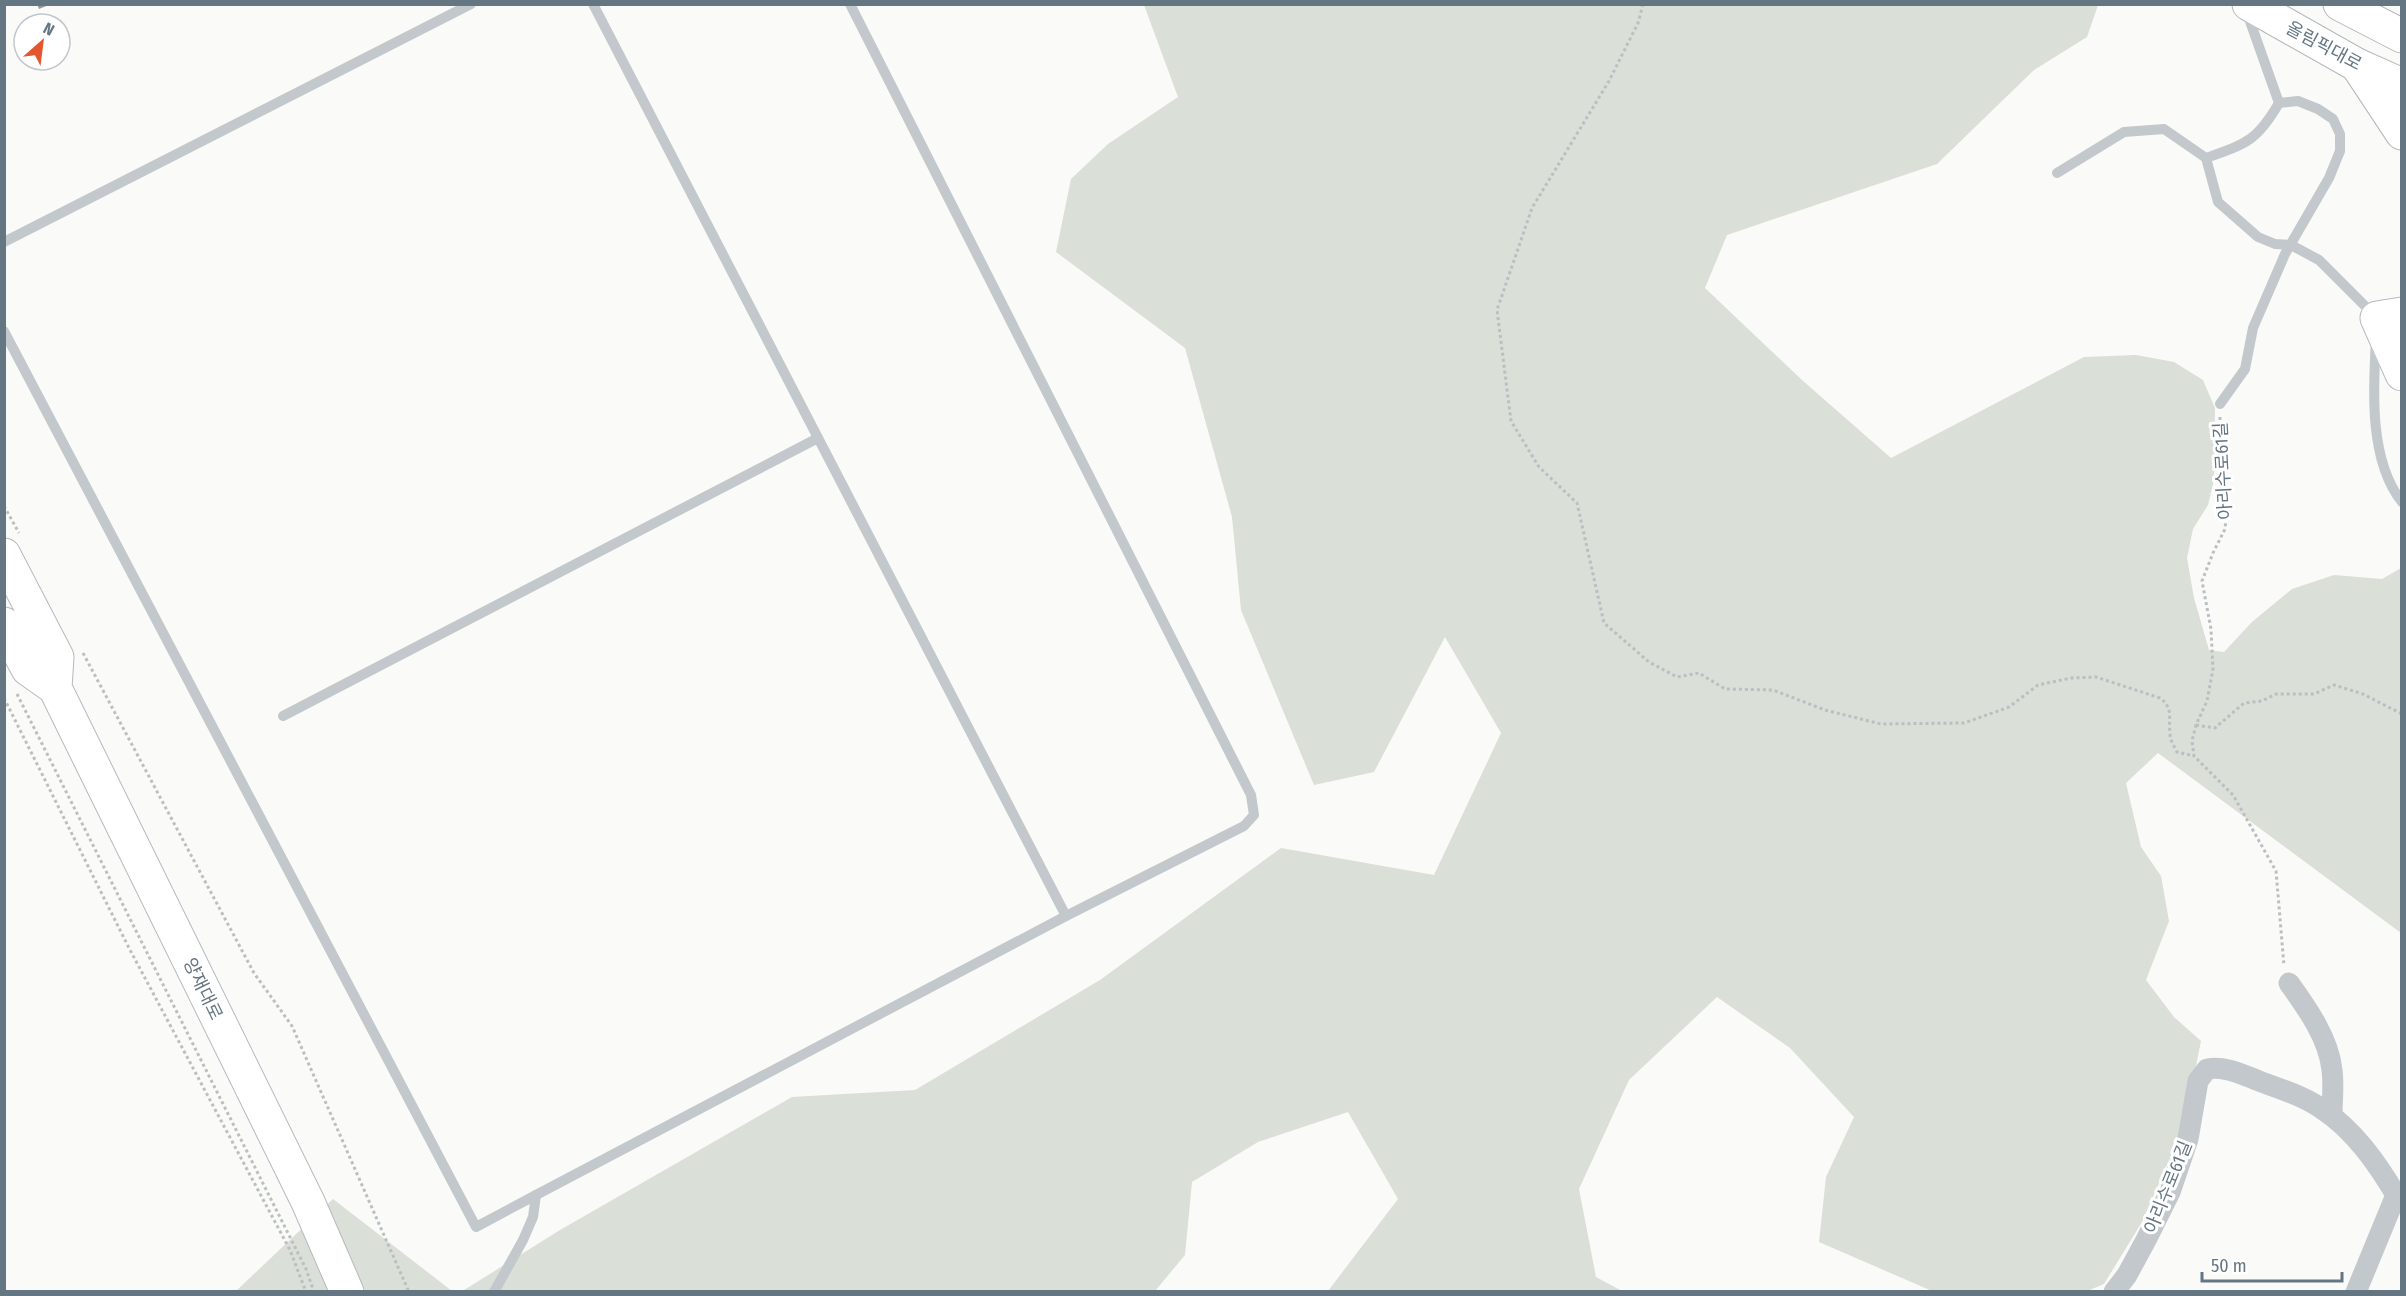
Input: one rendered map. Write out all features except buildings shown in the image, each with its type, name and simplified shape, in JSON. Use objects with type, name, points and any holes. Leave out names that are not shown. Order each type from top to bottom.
[{"type":"main road","name":"올림픽대로","points":[[2246,4],[2357,65],[2402,85]]},
{"type":"main road","points":[[2340,4],[2402,36]]},
{"type":"main road","points":[[2357,65],[2402,134]]},
{"type":"main road","points":[[2389,316],[2402,374]]},
{"type":"main road","name":"양재대로","points":[[13,546],[57,657],[55,688]]},
{"type":"main road","name":"양재대로","points":[[4,624],[27,669],[55,688],[308,1202],[347,1292]]},
{"type":"street","points":[[2289,983],[2323,1039],[2332,1069],[2332,1116]]},
{"type":"street","name":"아리수로61길","points":[[2114,1292],[2137,1257],[2170,1191],[2188,1139],[2198,1081],[2207,1069],[2220,1067],[2281,1089],[2321,1108],[2346,1128],[2379,1166],[2396,1195],[2356,1292]]},
{"type":"lane","points":[[4,242],[471,4]]},
{"type":"lane","points":[[593,4],[1066,916]]},
{"type":"lane","points":[[4,331],[476,1227],[1066,916],[1244,826],[1254,815],[1251,795],[850,4]]},
{"type":"lane","points":[[2206,158],[2245,144],[2260,132],[2279,103],[2246,4]]},
{"type":"lane","name":"아리수로61길","points":[[2220,404],[2245,369],[2253,328],[2291,244],[2329,178],[2340,151],[2340,134],[2333,119],[2318,109],[2298,101],[2279,103]]},
{"type":"lane","points":[[2057,173],[2124,132],[2164,129],[2206,158],[2218,202],[2258,237],[2275,244],[2291,244],[2319,260],[2389,316],[2374,375],[2376,424],[2383,465],[2392,490],[2402,502]]},
{"type":"lane","points":[[283,716],[818,438]]},
{"type":"lane","points":[[494,1292],[523,1240],[532,1217],[536,1195]]},
{"type":"path","points":[[1643,4],[1638,23],[1609,81],[1532,208],[1497,310],[1511,421],[1539,467],[1577,503],[1604,623],[1649,662],[1677,677],[1699,674],[1725,689],[1773,690],[1825,710],[1881,724],[1964,723],[2009,707],[2038,685],[2071,678],[2096,677],[2160,698],[2168,704],[2171,740],[2178,752],[2194,756],[2233,795],[2276,870],[2284,964],[2289,983]]},
{"type":"path","name":"아리수로61길","points":[[2194,756],[2192,741],[2196,725],[2207,701],[2213,669],[2211,629],[2202,581],[2212,553],[2225,529],[2228,499],[2219,471],[2220,404]]},
{"type":"path","points":[[4,506],[13,546]]},
{"type":"path","points":[[82,651],[254,973],[292,1026],[409,1292]]},
{"type":"path","points":[[2196,725],[2215,728],[2244,703],[2262,701],[2276,694],[2314,694],[2334,685],[2363,694],[2402,714]]},
{"type":"path","points":[[15,690],[306,1269],[314,1292]]},
{"type":"path","points":[[4,698],[129,948],[290,1250],[306,1292]]},
{"type":"shaded area","points":[[1144,5],[2098,5],[2087,37],[2034,70],[1937,164],[1727,235],[1705,288],[1802,380],[1891,458],[2084,357],[2136,355],[2174,362],[2203,380],[2215,408],[2214,480],[2208,505],[2193,529],[2187,558],[2194,598],[2209,650],[2224,652],[2252,622],[2292,589],[2334,575],[2382,579],[2401,568],[2401,933],[2158,753],[2126,783],[2141,847],[2161,876],[2169,921],[2146,980],[2174,1017],[2201,1041],[2184,1126],[2142,1222],[2104,1284],[2085,1292],[1932,1291],[1819,1242],[1826,1177],[1854,1117],[1790,1048],[1717,997],[1629,1080],[1579,1189],[1596,1277],[1622,1291],[1328,1291],[1398,1199],[1348,1112],[1258,1142],[1192,1182],[1185,1255],[1155,1291],[461,1292],[560,1230],[792,1097],[915,1090],[1100,980],[1281,848],[1434,875],[1501,733],[1445,637],[1374,772],[1314,785],[1241,610],[1232,517],[1185,348],[1056,252],[1071,179],[1108,144],[1178,97]]},
{"type":"shaded area","points":[[333,1199],[452,1291],[235,1292]]}]
